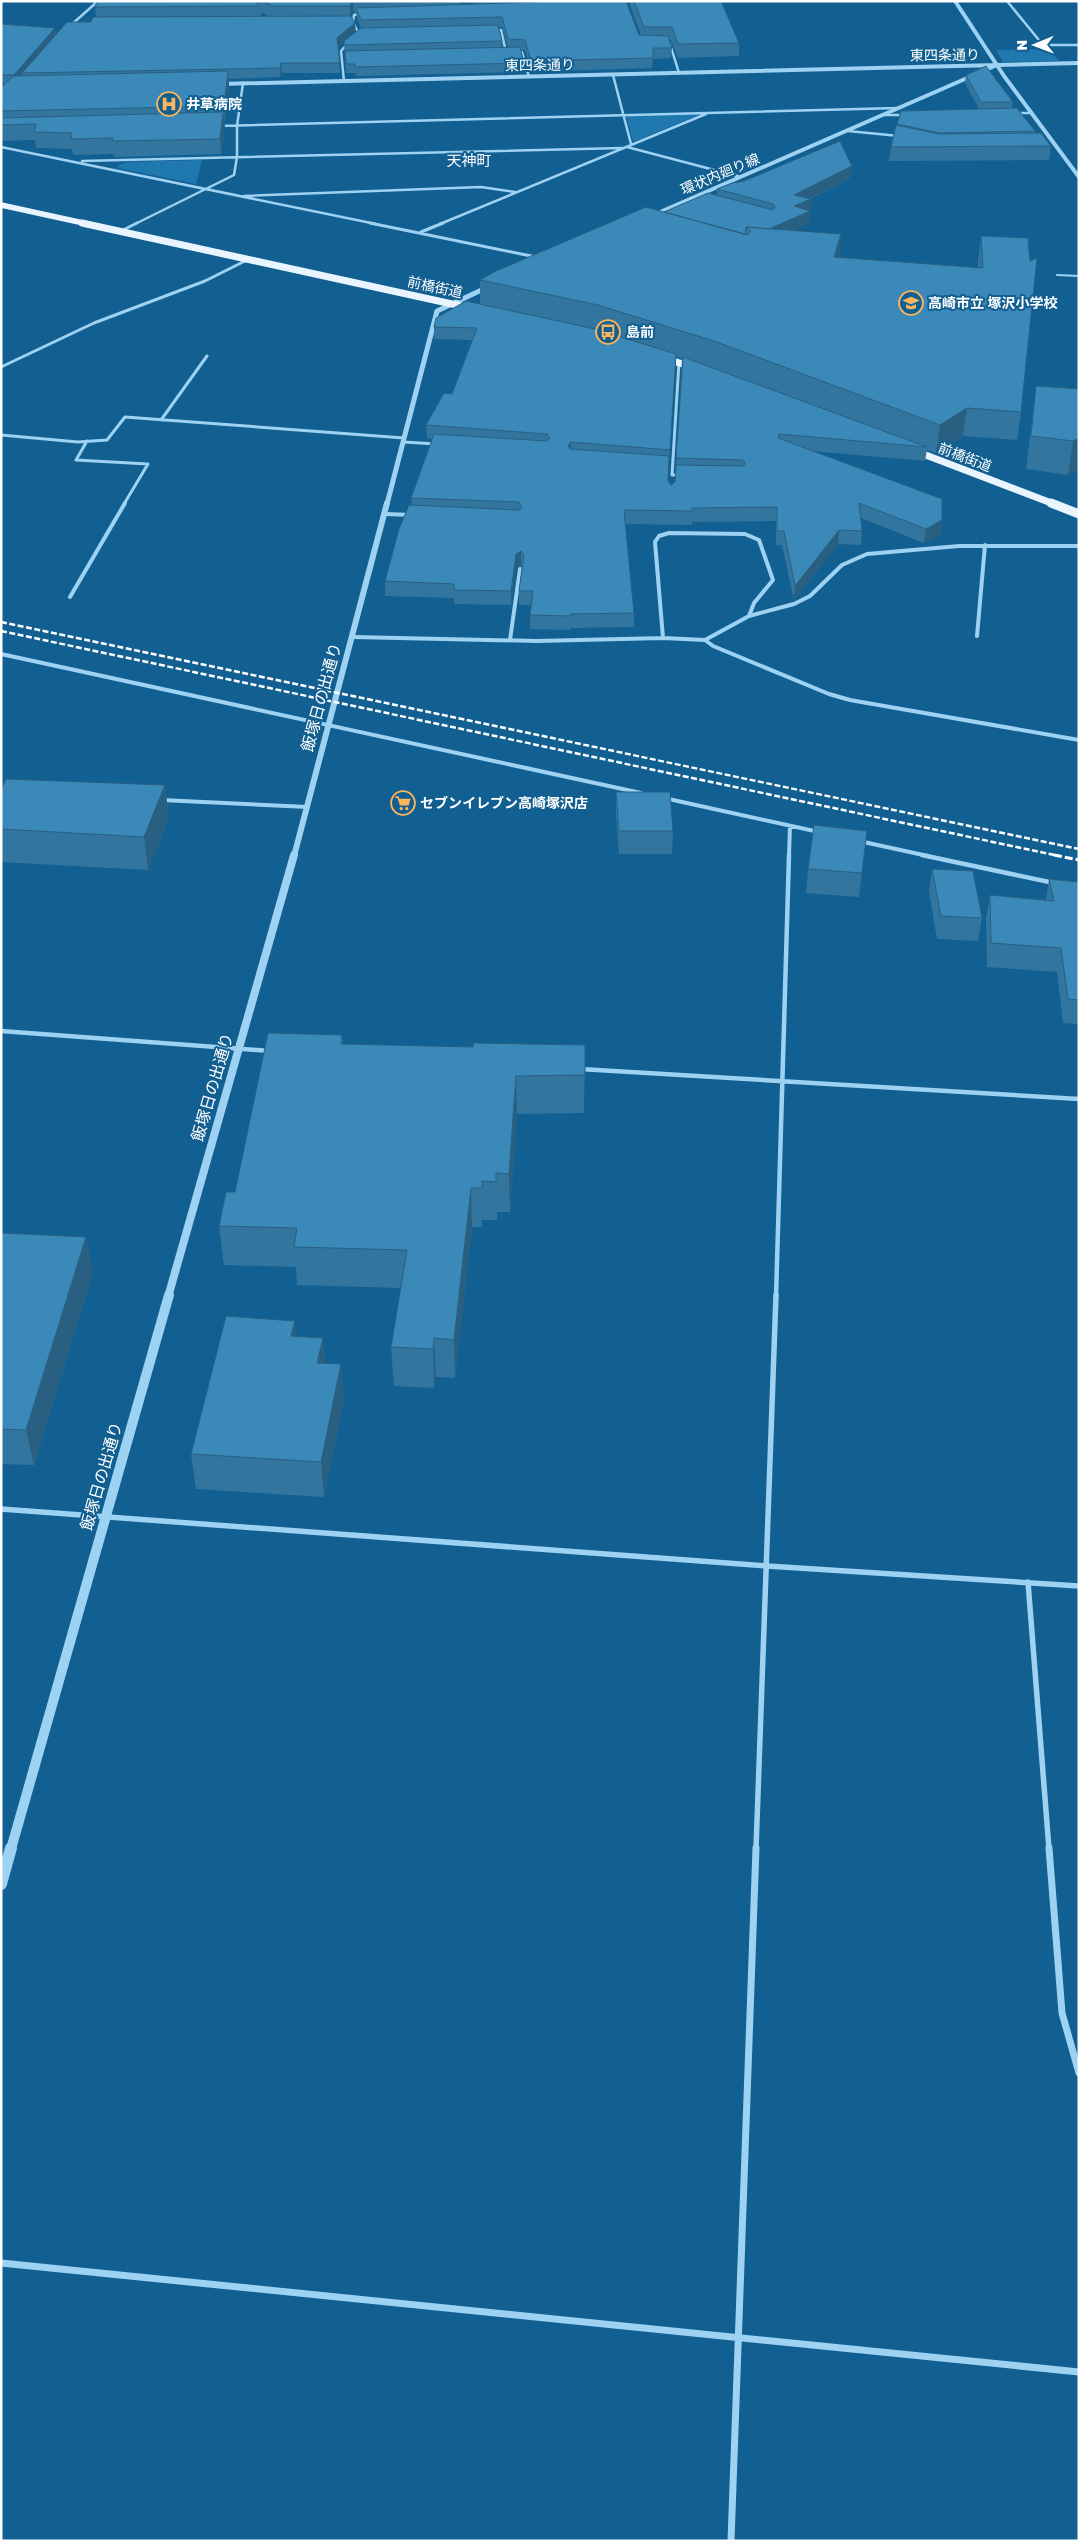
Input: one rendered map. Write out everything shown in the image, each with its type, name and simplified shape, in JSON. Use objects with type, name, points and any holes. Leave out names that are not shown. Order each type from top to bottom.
[{"type":"main road","name":"前橋街道","points":[[1,205],[481,310]]},
{"type":"main road","points":[[648,352],[705,371]]},
{"type":"main road","name":"前橋街道","points":[[903,446],[1079,514]]},
{"type":"street","points":[[68,28],[98,1]]},
{"type":"street","points":[[955,1],[997,65],[1079,178]]},
{"type":"street","points":[[1007,1],[1042,45],[1079,45]]},
{"type":"street","points":[[344,81],[341,48],[360,33],[354,22],[354,15],[364,13]]},
{"type":"street","points":[[344,22],[354,22]]},
{"type":"street","points":[[74,23],[84,23]]},
{"type":"street","points":[[491,30],[501,30],[506,52]]},
{"type":"street","points":[[670,43],[679,73]]},
{"type":"street","points":[[497,52],[522,52],[529,77]]},
{"type":"street","name":"東四条通り","points":[[213,84],[1079,63]]},
{"type":"street","name":"環状内廻り線","points":[[649,217],[997,65]]},
{"type":"street","points":[[613,74],[631,144]]},
{"type":"street","points":[[121,231],[234,175],[237,158],[237,126],[242,83]]},
{"type":"street","points":[[217,126],[898,108]]},
{"type":"street","points":[[73,161],[622,148],[709,112]]},
{"type":"street","points":[[1013,113],[1032,113]]},
{"type":"street","points":[[882,115],[910,115]]},
{"type":"street","points":[[848,131],[900,136]]},
{"type":"street","points":[[1044,143],[1054,143]]},
{"type":"street","points":[[1,147],[203,190],[542,258]]},
{"type":"street","points":[[627,147],[741,177]]},
{"type":"street","points":[[420,232],[622,148]]},
{"type":"street","points":[[235,196],[481,187],[516,192]]},
{"type":"street","points":[[692,198],[701,201]]},
{"type":"street","points":[[1,367],[94,323],[206,281],[248,260]]},
{"type":"street","points":[[452,304],[499,282]]},
{"type":"street","name":"飯塚日の出通り","points":[[1,1884],[308,807],[386,514],[403,440],[437,311],[452,304]]},
{"type":"street","points":[[161,420],[207,356]]},
{"type":"street","points":[[679,362],[672,477],[682,475]]},
{"type":"street","points":[[1,435],[87,441],[107,440],[125,417],[441,444]]},
{"type":"street","points":[[70,597],[148,464],[76,460],[87,441]]},
{"type":"street","points":[[664,466],[674,467]]},
{"type":"street","points":[[386,514],[414,515]]},
{"type":"street","points":[[664,638],[655,542],[659,536],[669,533],[745,534],[755,536],[759,540],[773,580],[754,603],[749,616]]},
{"type":"street","points":[[704,640],[749,616],[794,604],[810,596],[842,565],[856,557],[880,552],[985,545],[1079,546]]},
{"type":"street","points":[[977,636],[985,545]]},
{"type":"street","points":[[510,640],[520,569]]},
{"type":"street","points":[[352,637],[589,641],[664,638],[704,640],[713,646],[829,694],[850,700],[1079,740]]},
{"type":"street","points":[[1,654],[646,794]]},
{"type":"street","points":[[656,796],[829,834]]},
{"type":"street","points":[[160,800],[308,807]]},
{"type":"street","points":[[731,2541],[740,2338],[784,1081],[790,826]]},
{"type":"street","points":[[858,840],[1060,884]]},
{"type":"street","points":[[1,1031],[278,1052]]},
{"type":"street","points":[[575,1069],[1079,1098]]},
{"type":"street","points":[[1,1509],[767,1566],[1079,1586]]},
{"type":"street","points":[[1028,1582],[1062,2013],[1079,2073]]},
{"type":"street","points":[[1,2263],[1079,2372]]},
{"type":"lane","points":[[1057,275],[1079,276]]},
{"type":"shaded area","points":[[1050,49],[1059,61],[1003,62],[996,50]]},
{"type":"shaded area","points":[[701,114],[633,142],[626,115]]},
{"type":"shaded area","points":[[202,160],[196,184],[118,168],[119,165],[128,162]]},
{"type":"building","points":[[97,1],[254,1],[260,6],[95,7]]},
{"type":"building","points":[[264,1],[352,1],[350,6],[272,6]]},
{"type":"building","points":[[567,1],[626,1],[639,35],[668,36],[672,48],[653,48],[653,58],[531,61],[525,40],[508,39],[502,17],[361,20],[356,8]]},
{"type":"building","points":[[634,1],[721,1],[739,43],[678,44],[672,27],[644,27]]},
{"type":"building","points":[[351,16],[355,23],[337,38],[340,63],[281,63],[280,68],[22,73],[67,22],[91,22],[93,17]]},
{"type":"building","points":[[1,24],[55,28],[14,75],[1,75]]},
{"type":"building","points":[[498,25],[502,41],[344,45],[344,41],[361,28]]},
{"type":"building","points":[[520,47],[524,63],[355,67],[355,64],[346,64],[345,51]]},
{"type":"building","points":[[986,66],[1013,102],[981,102],[966,75]]},
{"type":"building","points":[[228,71],[224,106],[1,111],[1,87],[14,76]]},
{"type":"building","points":[[1017,108],[1035,131],[939,133],[897,124],[901,111]]},
{"type":"building","points":[[223,112],[220,139],[112,141],[113,138],[71,139],[72,133],[34,132],[36,124],[1,125],[1,118]]},
{"type":"building","points":[[896,125],[939,134],[1041,133],[1051,146],[891,147]]},
{"type":"building","points":[[840,141],[852,166],[794,195],[811,199],[794,206],[810,211],[769,229],[746,227],[745,234],[664,212],[708,193],[773,210],[775,207],[773,204],[717,189],[744,181]]},
{"type":"building","points":[[646,207],[747,235],[751,231],[746,227],[841,234],[834,257],[983,268],[981,236],[1028,238],[1030,261],[1037,258],[1021,412],[967,408],[940,425],[717,342],[598,305],[480,280],[496,271]]},
{"type":"building","points":[[466,301],[595,329],[676,354],[670,450],[571,442],[568,445],[570,449],[669,456],[668,481],[671,485],[675,482],[676,465],[744,466],[745,462],[742,460],[676,458],[683,357],[927,447],[779,434],[778,438],[942,499],[942,520],[926,529],[859,503],[862,531],[839,530],[795,586],[784,531],[777,531],[777,507],[692,508],[692,511],[624,510],[634,613],[570,614],[570,616],[530,615],[533,591],[519,591],[524,555],[521,551],[516,554],[511,591],[454,590],[454,584],[385,581],[399,529],[409,505],[519,510],[522,508],[519,502],[411,498],[434,434],[547,441],[550,438],[547,434],[426,425],[444,393],[452,394],[477,328],[434,327],[436,318]]},
{"type":"building","points":[[1036,386],[1079,389],[1079,438],[1073,441],[1031,436]]},
{"type":"building","points":[[6,779],[165,785],[144,837],[1,829],[1,790]]},
{"type":"building","points":[[616,792],[670,792],[673,831],[619,831]]},
{"type":"building","points":[[814,825],[867,831],[862,873],[808,869]]},
{"type":"building","points":[[932,869],[973,871],[982,918],[941,916]]},
{"type":"building","points":[[1049,879],[1079,882],[1079,1000],[1068,999],[1061,948],[991,943],[990,895],[1054,901]]},
{"type":"building","points":[[268,1033],[342,1035],[341,1044],[473,1047],[473,1043],[585,1045],[585,1075],[516,1076],[509,1174],[496,1173],[496,1182],[482,1181],[482,1188],[471,1188],[454,1340],[434,1338],[433,1349],[391,1347],[407,1250],[294,1247],[297,1228],[219,1226],[226,1192],[235,1192]]},
{"type":"building","points":[[1,1233],[86,1237],[26,1430],[1,1429]]},
{"type":"building","points":[[226,1316],[295,1321],[291,1336],[323,1338],[317,1363],[341,1364],[321,1462],[191,1454]]},
{"type":"railway","points":[[1,622],[1079,849]]},
{"type":"railway","points":[[1,631],[1059,856]]},
{"type":"railway","points":[[1054,855],[1059,856]]},
{"type":"railway","points":[[1059,856],[1079,860]]},
{"type":"place","name":"井草病院","points":[[169,104]]},
{"type":"place","name":"高崎市立 塚沢小学校","points":[[911,303]]},
{"type":"place","name":"島前","points":[[608,332]]},
{"type":"place","name":"セブンイレブン高崎塚沢店","points":[[403,803]]},
{"type":"district","name":"天神町","points":[[469,161]]}]
